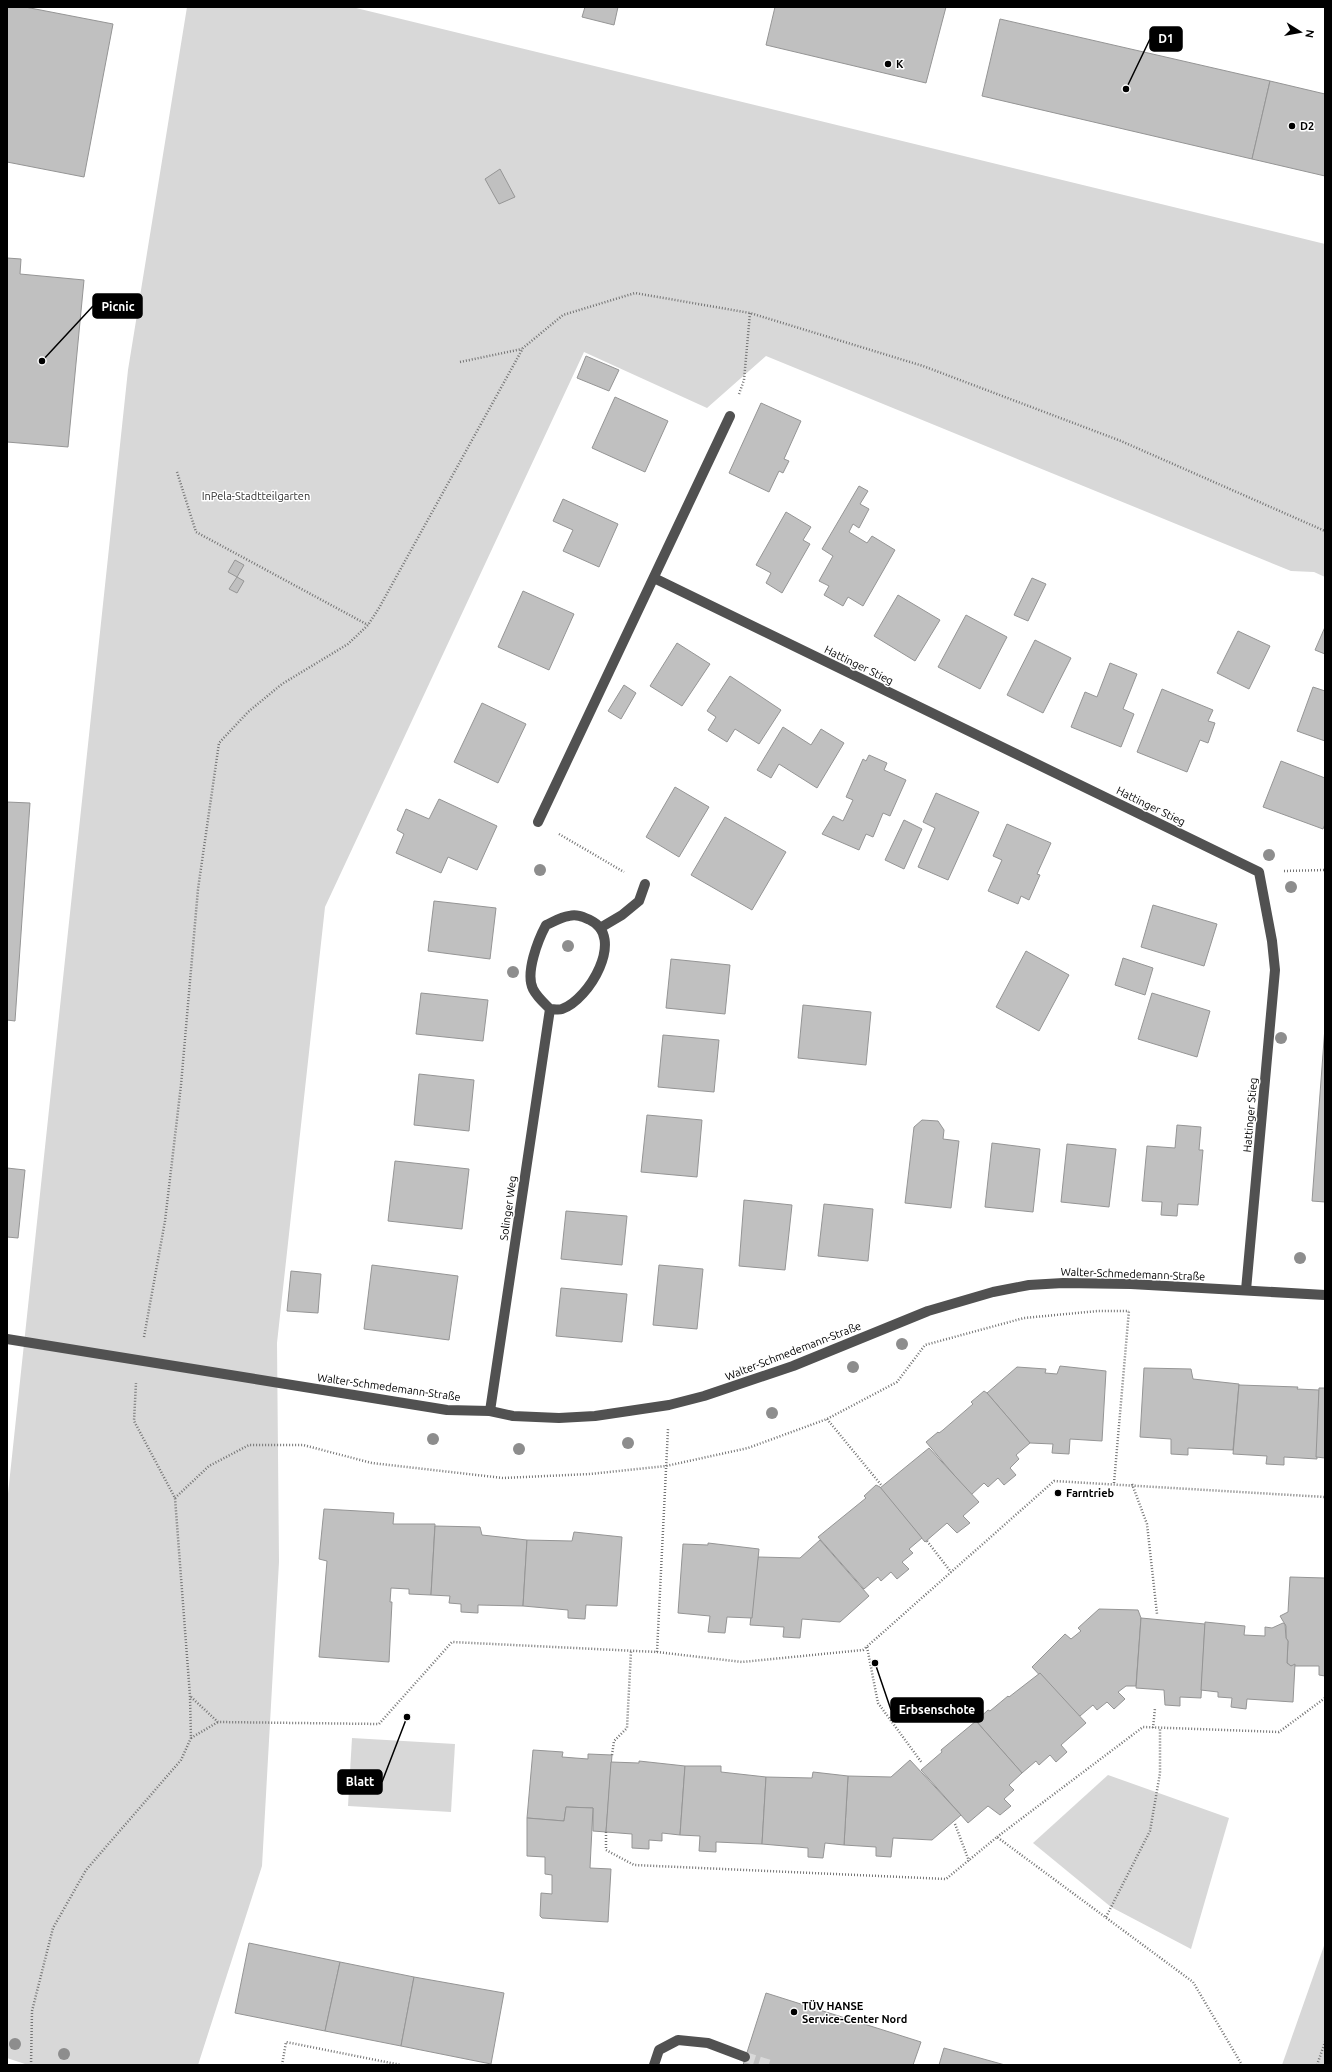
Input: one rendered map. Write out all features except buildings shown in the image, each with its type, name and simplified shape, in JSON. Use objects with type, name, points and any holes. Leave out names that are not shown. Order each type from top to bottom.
[{"type":"street","points":[[538,822],[730,416]]},
{"type":"street","name":"Hattinger Stieg","points":[[654,578],[1259,872],[1272,941],[1275,970],[1246,1290]]},
{"type":"street","points":[[600,928],[622,915],[639,901],[645,884]]},
{"type":"street","points":[[568,916],[580,916],[592,921],[600,928],[606,947],[599,971],[582,994],[562,1009],[550,1009],[532,988],[532,967],[537,942],[546,925],[568,916]]},
{"type":"street","name":"Solinger Weg","points":[[490,1411],[550,1009]]},
{"type":"street","name":"Walter-Schmedemann-Straße","points":[[7,1339],[447,1410],[490,1411],[513,1416],[567,1418],[602,1416],[669,1405],[763,1377],[928,1311],[993,1292],[1029,1285],[1063,1283],[1131,1284],[1325,1295]]},
{"type":"street","points":[[654,2065],[659,2050],[678,2040],[708,2043],[745,2057]]},
{"type":"path","points":[[31,2065],[32,2011],[53,1928],[86,1870],[181,1760],[191,1738],[190,1696],[175,1498],[134,1421],[134,1391],[165,1220],[181,1085],[198,889],[219,743],[248,712],[282,684],[348,644],[368,625],[380,608],[523,348],[563,315],[635,293],[750,313],[937,372],[1121,441],[1325,531]]},
{"type":"path","points":[[730,416],[744,380],[750,313]]},
{"type":"path","points":[[460,362],[523,348]]},
{"type":"path","points":[[177,472],[196,532],[368,625]]},
{"type":"path","points":[[538,822],[645,884]]},
{"type":"path","points":[[1259,872],[1325,870]]},
{"type":"path","points":[[1114,1483],[1131,1284]]},
{"type":"path","points":[[657,1652],[669,1405]]},
{"type":"path","points":[[827,1419],[882,1486]]},
{"type":"path","points":[[191,1738],[218,1722],[379,1724],[452,1642],[657,1652],[742,1662],[863,1650],[1054,1481],[1132,1484],[1325,1497]]},
{"type":"path","points":[[1132,1484],[1147,1524],[1157,1614]]},
{"type":"path","points":[[927,1541],[951,1572]]},
{"type":"path","points":[[866,1646],[878,1702],[922,1763]]},
{"type":"path","points":[[612,1755],[614,1741],[627,1728],[631,1651]]},
{"type":"path","points":[[190,1696],[218,1722]]},
{"type":"path","points":[[606,1832],[606,1850],[634,1865],[946,1879],[997,1837],[1143,1727],[1279,1732],[1325,1698]]},
{"type":"path","points":[[1153,1728],[1155,1708]]},
{"type":"path","points":[[1106,1917],[1150,1831],[1160,1773],[1160,1728]]},
{"type":"path","points":[[955,1824],[969,1860]]},
{"type":"path","points":[[997,1837],[1192,1982],[1242,2065]]},
{"type":"path","points":[[282,2065],[286,2042],[401,2065]]},
{"type":"path","points":[[1317,2065],[1325,2042]]},
{"type":"green space","name":"InPela-Stadtteilgarten","points":[[187,7],[352,7],[1325,244],[1325,577],[1314,572],[1291,571],[766,356],[707,408],[584,352],[325,907],[277,1343],[279,1562],[262,1866],[198,2065],[28,2065],[7,2058],[7,1503],[128,370]]},
{"type":"green space","points":[[352,1738],[455,1744],[451,1812],[348,1806]]},
{"type":"green space","points":[[1108,1775],[1229,1818],[1191,1949],[1111,1907],[1033,1843]]},
{"type":"green space","points":[[1325,1943],[1325,2065],[1282,2065]]},
{"type":"tunnel","points":[[745,2057],[770,2065]]},
{"type":"place","name":"K","points":[[888,64]]},
{"type":"place","name":"D1","points":[[1126,89]]},
{"type":"place","name":"D2","points":[[1292,126]]},
{"type":"place","name":"Picnic","points":[[42,361]]},
{"type":"place","name":"Farntrieb","points":[[1058,1493]]},
{"type":"place","name":"Erbsenschote","points":[[875,1663]]},
{"type":"place","name":"Blatt","points":[[407,1717]]},
{"type":"place","name":"TÜV HANSE Service-Center Nord","points":[[794,2012]]}]
